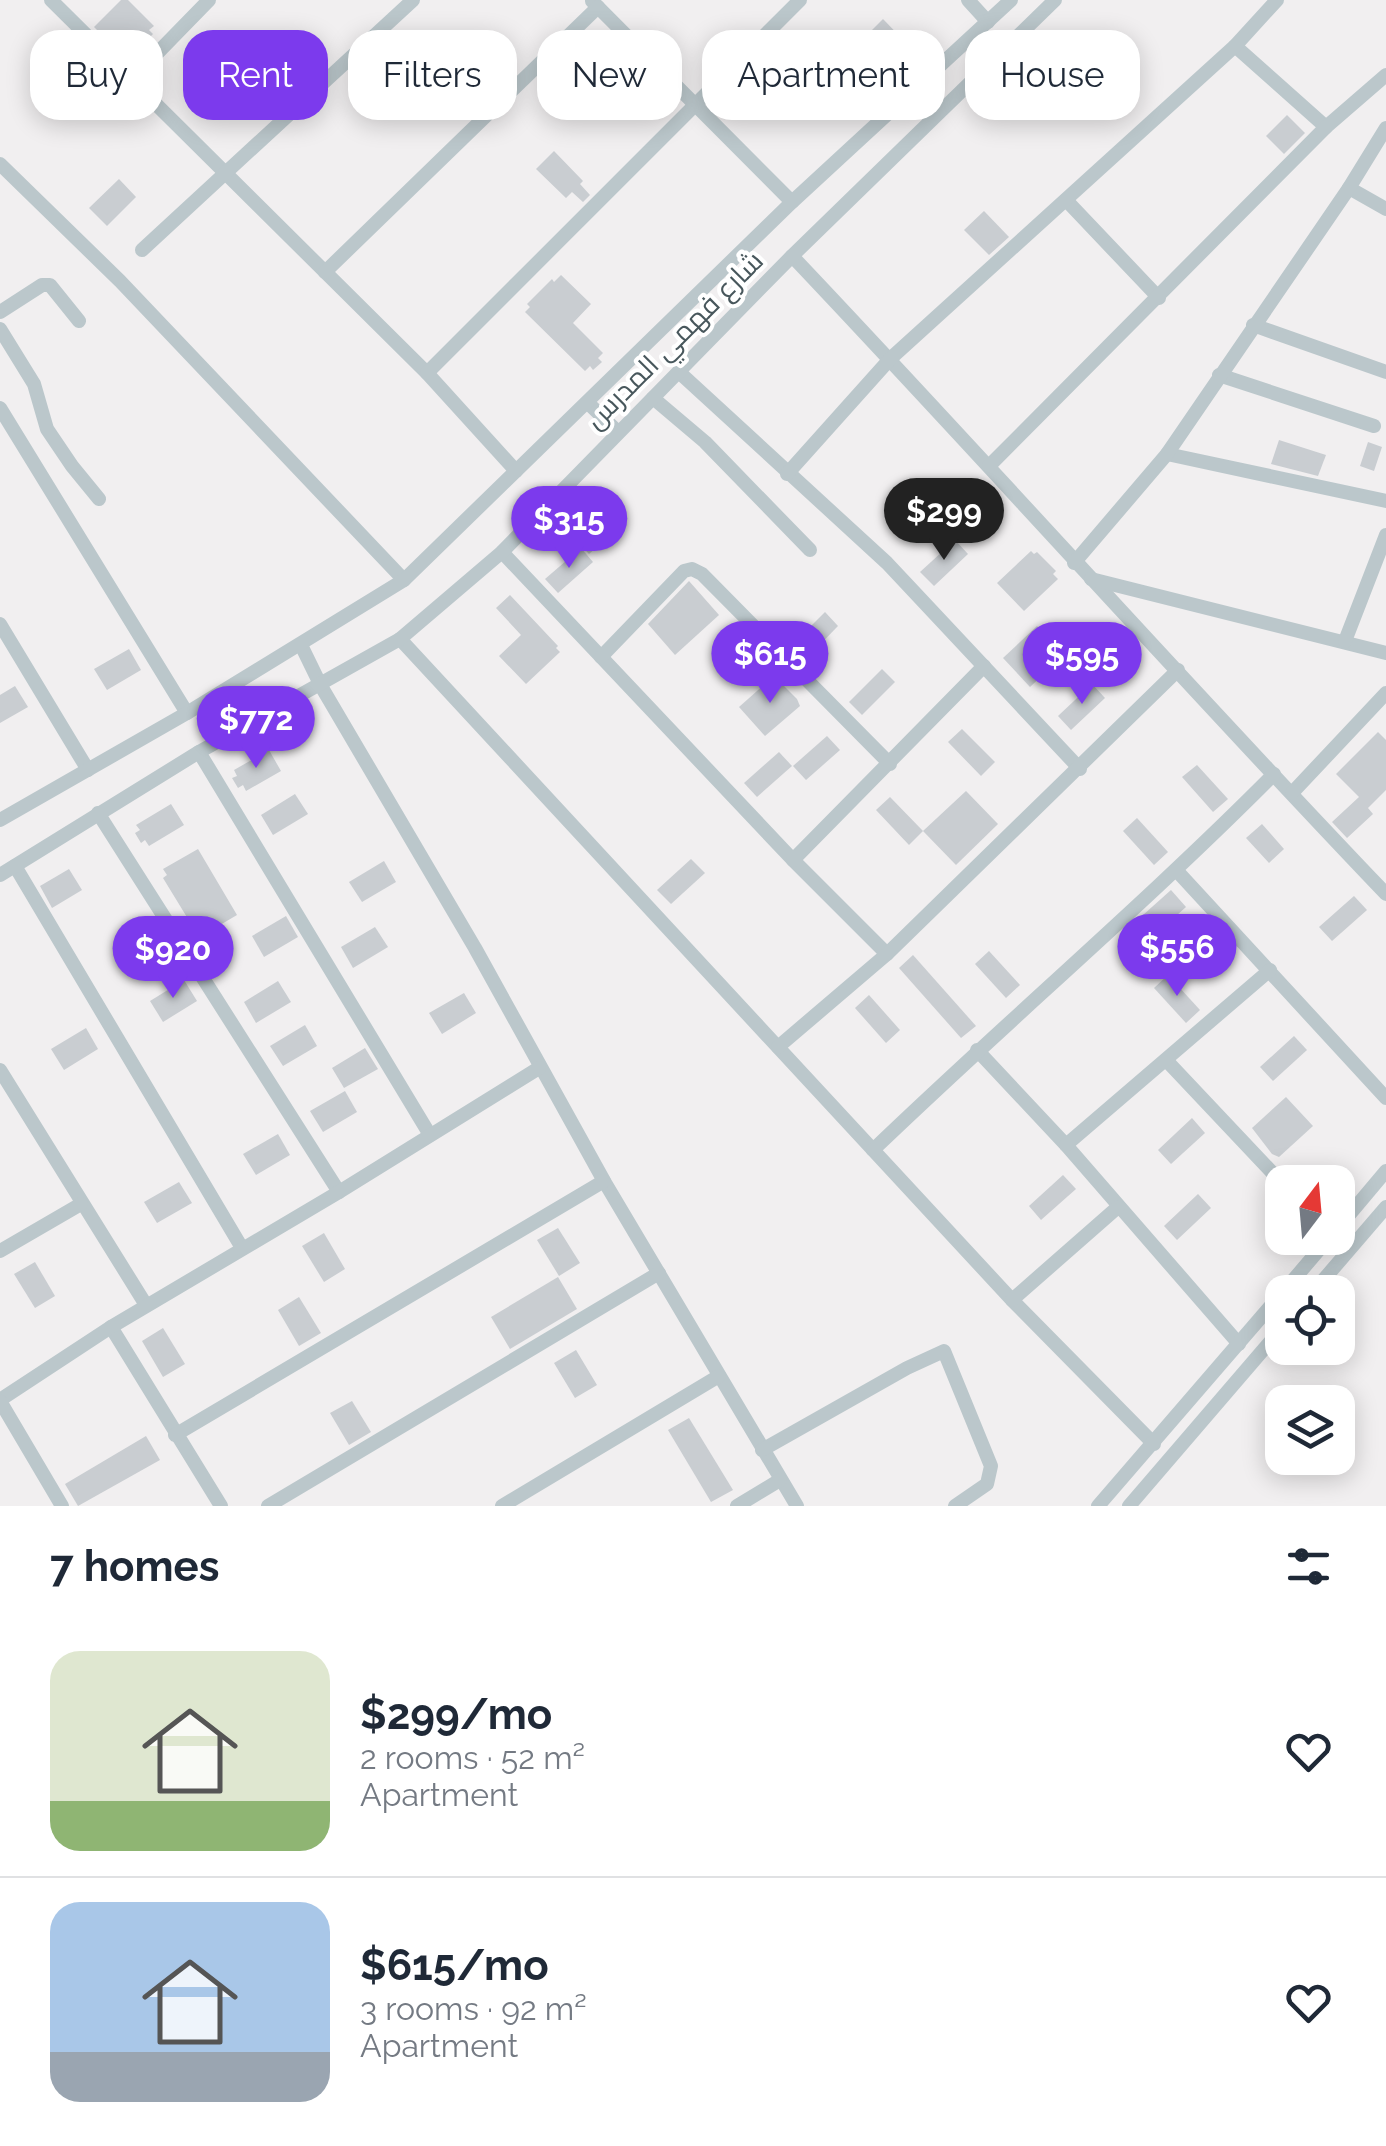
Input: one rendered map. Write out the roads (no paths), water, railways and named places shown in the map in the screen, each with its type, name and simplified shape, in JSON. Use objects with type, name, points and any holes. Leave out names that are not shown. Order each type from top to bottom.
[{"type":"street","points":[[51,0],[83,30]]},
{"type":"street","points":[[163,47],[209,0]]},
{"type":"street","points":[[142,250],[413,0]]},
{"type":"street","points":[[427,373],[800,0]]},
{"type":"street","points":[[968,0],[988,22]]},
{"type":"street","name":"شارع فهمي المدرس","points":[[0,820],[188,713],[404,580],[792,202],[1011,0]]},
{"type":"street","name":"شارع فهمي المدرس","points":[[0,875],[199,752],[400,640],[502,552],[792,256],[1056,0]]},
{"type":"street","points":[[787,474],[890,359],[1235,46],[1278,0]]},
{"type":"street","points":[[325,272],[594,3],[792,202]]},
{"type":"street","points":[[1235,46],[1326,127]]},
{"type":"street","points":[[989,466],[1326,127],[1386,75]]},
{"type":"street","points":[[163,109],[427,373],[516,471]]},
{"type":"street","points":[[1074,563],[1167,454],[1386,128]]},
{"type":"street","points":[[0,164],[120,281],[404,580]]},
{"type":"street","points":[[1348,188],[1386,210]]},
{"type":"street","points":[[1066,200],[1159,298]]},
{"type":"street","points":[[792,256],[989,466],[1074,563],[1385,892]]},
{"type":"street","points":[[0,312],[42,285],[50,285],[79,321]]},
{"type":"street","points":[[1253,325],[1386,372]]},
{"type":"street","points":[[0,329],[34,384],[47,429],[99,499]]},
{"type":"street","points":[[680,373],[888,564],[1080,770]]},
{"type":"street","points":[[1219,376],[1374,426]]},
{"type":"street","points":[[653,398],[706,442],[810,550]]},
{"type":"street","points":[[588,403],[618,432]]},
{"type":"street","points":[[0,408],[188,713]]},
{"type":"street","points":[[1167,454],[1386,501]]},
{"type":"street","points":[[1345,642],[1386,535]]},
{"type":"street","points":[[502,552],[793,860],[888,954]]},
{"type":"street","points":[[601,657],[684,571],[692,569],[702,574],[890,764]]},
{"type":"street","points":[[1090,579],[1386,653]]},
{"type":"street","points":[[0,624],[88,770]]},
{"type":"street","points":[[400,640],[1012,1300],[1154,1444]]},
{"type":"street","points":[[301,645],[321,686],[476,948],[604,1181],[797,1506]]},
{"type":"street","points":[[793,860],[984,666]]},
{"type":"street","points":[[778,1046],[888,954],[1178,670]]},
{"type":"street","points":[[1292,793],[1386,693]]},
{"type":"street","points":[[199,752],[430,1135]]},
{"type":"street","points":[[873,1150],[978,1050],[1178,872],[1274,774]]},
{"type":"street","points":[[98,814],[339,1192]]},
{"type":"street","points":[[15,866],[242,1248]]},
{"type":"street","points":[[1178,872],[1386,1098]]},
{"type":"street","points":[[1066,1145],[1270,970]]},
{"type":"street","points":[[978,1050],[1239,1344]]},
{"type":"street","points":[[1166,1060],[1265,1165]]},
{"type":"street","points":[[62,1506],[0,1401],[111,1327],[539,1068]]},
{"type":"street","points":[[0,1070],[146,1306]]},
{"type":"street","points":[[1355,1207],[1386,1170]]},
{"type":"street","points":[[174,1435],[604,1181]]},
{"type":"street","points":[[0,1251],[81,1204]]},
{"type":"street","points":[[1012,1300],[1118,1207]]},
{"type":"street","points":[[1328,1275],[1386,1208]]},
{"type":"street","points":[[1298,1275],[1315,1255]]},
{"type":"street","points":[[268,1506],[658,1273]]},
{"type":"street","points":[[1098,1506],[1265,1314]]},
{"type":"street","points":[[111,1327],[221,1506]]},
{"type":"street","points":[[1129,1506],[1265,1348]]},
{"type":"street","points":[[762,1450],[944,1351],[991,1466],[987,1484],[955,1506]]},
{"type":"street","points":[[502,1506],[720,1376]]},
{"type":"street","points":[[737,1506],[780,1480]]}]
